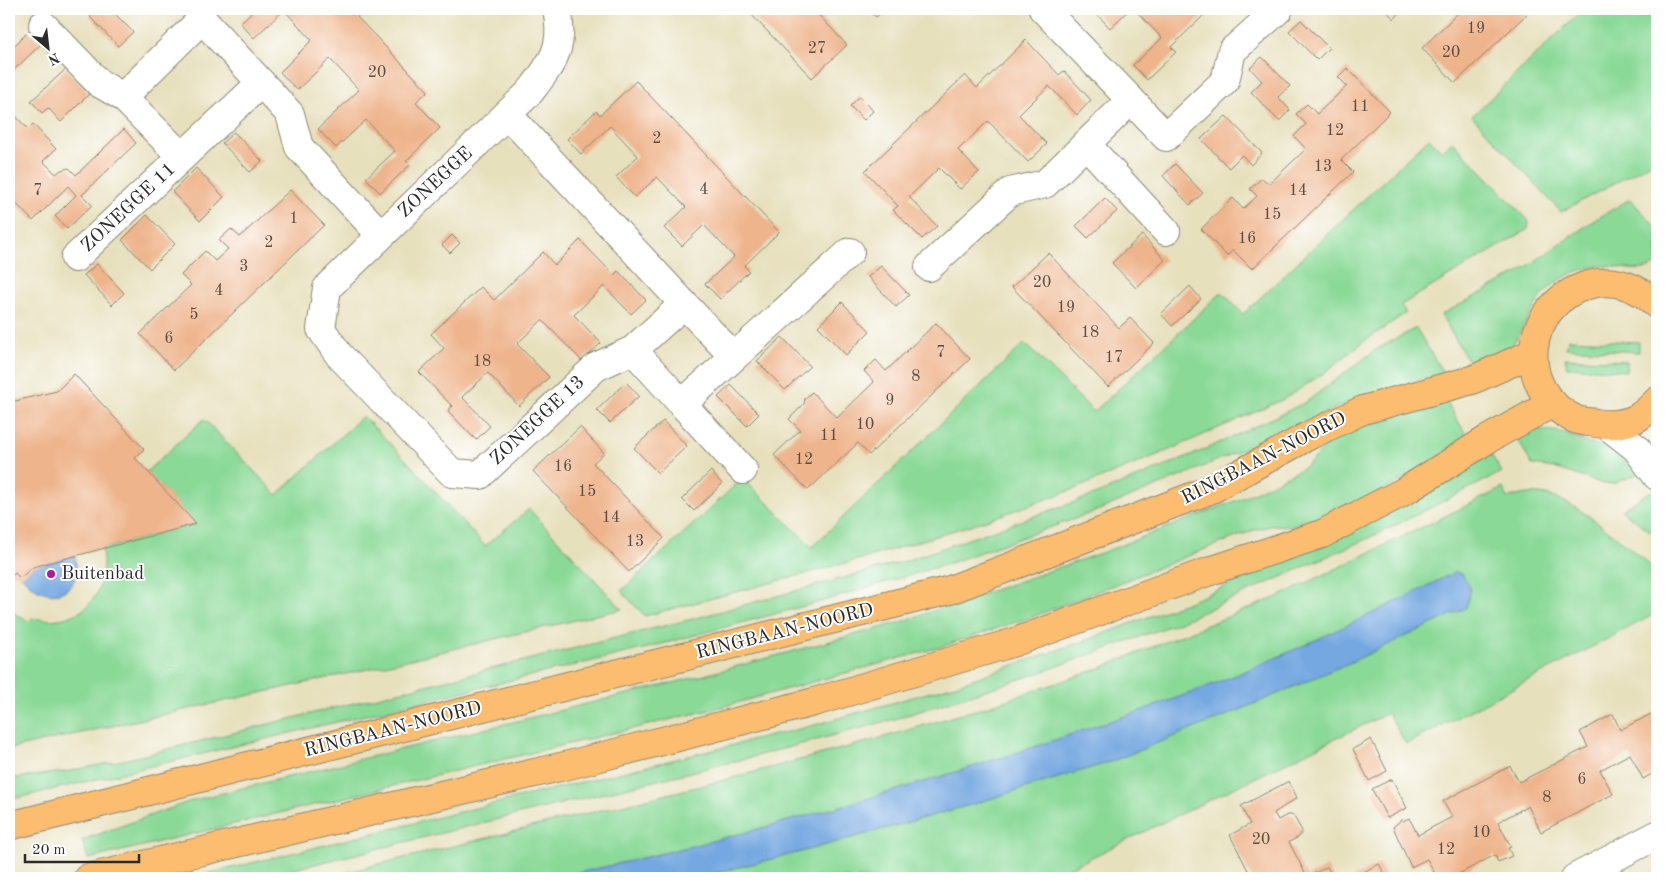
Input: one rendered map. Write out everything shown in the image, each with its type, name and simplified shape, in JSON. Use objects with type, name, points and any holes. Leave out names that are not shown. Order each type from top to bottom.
[{"type":"main road","points":[[1653,294],[1622,284],[1596,282],[1571,290],[1551,306],[1538,328],[1533,353],[1538,380],[1553,403],[1578,420],[1608,426],[1639,417],[1657,401]]},
{"type":"main road","name":"RINGBAAN-NOORD","points":[[9,826],[950,590],[1212,489],[1310,434],[1363,410],[1472,380],[1533,353]]},
{"type":"main road","points":[[88,878],[573,764],[814,702],[1015,642],[1213,570],[1322,534],[1405,491],[1488,439],[1553,403]]},
{"type":"street","name":"ZONEGGE","points":[[339,355],[321,329],[327,288],[530,92],[553,61],[561,29],[557,9]]},
{"type":"street","points":[[1043,9],[1166,137],[1225,81],[1232,51],[1279,9]]},
{"type":"street","points":[[123,97],[200,14],[290,114],[299,147],[381,235]]},
{"type":"street","name":"ZONEGGE 11","points":[[43,25],[99,83],[123,97],[182,157]]},
{"type":"street","name":"ZONEGGE 11","points":[[75,258],[261,83]]},
{"type":"street","points":[[929,267],[1010,192],[1045,184],[1131,100]]},
{"type":"street","points":[[508,115],[734,357]]},
{"type":"street","points":[[1086,144],[1166,231]]},
{"type":"street","points":[[682,404],[850,252]]},
{"type":"street","name":"ZONEGGE 13","points":[[339,355],[452,473],[480,475],[596,367],[633,350],[684,304]]},
{"type":"street","points":[[633,350],[743,470]]},
{"type":"street","points":[[1608,426],[1636,448],[1657,476]]},
{"type":"street","points":[[1575,878],[1657,835]]},
{"type":"green space","points":[[1584,9],[1657,9],[1657,160],[1561,212],[1472,116]]},
{"type":"green space","points":[[1429,138],[1442,151],[1452,141],[1529,221],[1528,229],[1401,305],[1406,313],[1363,342],[1324,373],[1284,399],[1167,451],[1077,488],[993,518],[869,557],[645,616],[621,591],[743,478],[812,547],[1025,343],[1094,412],[1222,292],[1243,314]]},
{"type":"green space","points":[[1630,199],[1657,228],[1657,264],[1637,270],[1608,266],[1596,267],[1565,277],[1546,292],[1509,348],[1496,357],[1472,368],[1441,315],[1518,273],[1593,221]]},
{"type":"green space","points":[[1416,328],[1443,373],[1363,396],[1191,472],[1094,512],[944,565],[827,600],[647,648],[9,800],[9,779],[70,771],[132,758],[696,618],[902,562],[1092,496],[1197,453],[1306,402],[1377,349]]},
{"type":"green space","points":[[1569,339],[1639,342],[1639,352],[1565,348]]},
{"type":"green space","points":[[1565,358],[1627,361],[1626,371],[1567,367]]},
{"type":"green space","points":[[1445,399],[1468,438],[1401,481],[1309,527],[1274,525],[1254,530],[1035,616],[937,648],[714,709],[88,859],[82,840],[194,800],[697,677],[898,623],[1104,552],[1245,497],[1305,467],[1332,440],[1349,430]]},
{"type":"green space","points":[[363,416],[485,546],[529,509],[622,609],[377,667],[9,749],[9,610],[29,622],[32,618],[49,620],[65,618],[78,613],[96,595],[101,582],[103,566],[102,549],[195,524],[147,471],[204,419],[277,495]]},
{"type":"green space","points":[[1537,429],[1561,432],[1590,444],[1603,445],[1619,453],[1641,472],[1616,483],[1604,484],[1554,468],[1532,465],[1516,436]]},
{"type":"green space","points":[[1488,450],[1502,472],[1384,531],[1178,623],[1039,673],[895,719],[752,757],[258,878],[190,878],[811,726],[955,685],[1084,641],[1199,598],[1297,555]]},
{"type":"green space","points":[[1503,488],[1507,498],[1536,494],[1559,499],[1589,516],[1619,539],[1657,571],[1657,613],[1406,744],[1388,713],[1049,878],[322,878],[717,782],[867,742],[989,706],[1095,670],[1282,595]]},
{"type":"green space","points":[[1651,491],[1657,501],[1657,536],[1621,510]]},
{"type":"water","name":"Buitenbad","points":[[75,556],[76,570],[74,580],[69,588],[61,592],[52,594],[42,592],[22,577],[33,567]]},
{"type":"water","points":[[1455,572],[1462,574],[1471,589],[1466,608],[1349,663],[1233,713],[1110,762],[967,806],[797,853],[694,878],[554,878],[679,849],[803,817],[1049,742],[1178,697],[1251,669],[1339,629]]},
{"type":"building","points":[[91,9],[110,9],[133,32],[118,46],[90,17],[94,13]]},
{"type":"building","points":[[255,9],[366,9],[357,17],[428,91],[416,102],[440,128],[406,161],[410,165],[380,193],[366,178],[395,151],[366,120],[336,148],[318,129],[359,90],[330,59],[297,90],[280,72],[312,40],[284,10],[254,38],[240,23]]},
{"type":"building","points":[[746,9],[813,9],[847,45],[812,78]]},
{"type":"building","points":[[868,9],[885,9],[876,17]]},
{"type":"building","points":[[1092,9],[1130,9],[1110,28]]},
{"type":"building","points":[[1134,9],[1202,9],[1206,13],[1171,47],[1176,52],[1147,80],[1133,65],[1162,38]]},
{"type":"building","points":[[1385,9],[1404,9],[1394,19]]},
{"type":"building","points":[[1462,9],[1532,9],[1455,83],[1422,48]]},
{"type":"building","points":[[1301,20],[1329,48],[1317,60],[1289,31]]},
{"type":"building","points":[[29,31],[41,44],[13,71],[9,67],[9,51]]},
{"type":"building","points":[[1026,40],[1059,75],[1064,71],[1091,100],[1077,115],[1049,86],[1034,100],[1019,115],[1047,144],[1028,162],[988,121],[958,150],[979,172],[960,189],[939,168],[909,197],[937,226],[922,239],[893,210],[898,206],[865,171],[965,75],[977,88]]},
{"type":"building","points":[[1262,57],[1290,86],[1278,97],[1290,110],[1279,121],[1251,92],[1262,81],[1250,68]]},
{"type":"building","points":[[1347,68],[1390,112],[1341,160],[1353,172],[1252,269],[1233,250],[1227,256],[1201,229],[1233,198],[1243,209],[1257,196],[1250,189],[1262,178],[1269,184],[1306,149],[1294,136],[1306,124],[1296,114],[1307,104],[1317,114],[1347,86],[1338,77]]},
{"type":"building","points":[[66,69],[89,94],[61,122],[48,108],[42,113],[31,101]]},
{"type":"building","points":[[636,81],[779,232],[744,266],[749,271],[720,299],[705,284],[734,257],[704,225],[682,246],[664,228],[686,207],[657,177],[635,197],[626,188],[616,177],[638,156],[610,126],[581,154],[567,139],[596,111],[600,115]]},
{"type":"building","points":[[860,96],[873,111],[864,120],[850,106]]},
{"type":"building","points":[[9,109],[28,129],[33,124],[56,149],[43,161],[56,174],[61,170],[69,168],[76,175],[124,129],[136,143],[82,195],[92,205],[67,229],[55,216],[76,195],[68,186],[33,221],[9,196]]},
{"type":"building","points":[[1226,116],[1262,153],[1251,165],[1242,155],[1229,168],[1201,139]]},
{"type":"building","points":[[234,132],[262,161],[250,172],[222,143]]},
{"type":"building","points":[[1175,164],[1203,193],[1190,205],[1163,176]]},
{"type":"building","points":[[196,168],[224,197],[200,221],[172,192]]},
{"type":"building","points":[[290,190],[324,225],[174,370],[140,334],[191,285],[181,275],[205,251],[215,261],[228,249],[219,240],[231,229],[240,237]]},
{"type":"building","points":[[1105,198],[1117,211],[1088,238],[1076,226]]},
{"type":"building","points":[[147,215],[175,244],[150,269],[122,240]]},
{"type":"building","points":[[452,235],[460,243],[450,253],[442,245]]},
{"type":"building","points":[[1142,235],[1165,260],[1136,288],[1112,263]]},
{"type":"building","points":[[580,240],[614,275],[618,271],[646,300],[631,314],[604,286],[574,315],[601,343],[582,361],[542,320],[517,344],[549,377],[519,406],[488,373],[462,397],[490,426],[476,440],[448,411],[452,406],[419,372],[444,348],[431,334],[481,287],[494,300],[543,252],[555,265]]},
{"type":"building","points":[[1048,253],[1119,328],[1130,318],[1154,343],[1108,387],[1012,287]]},
{"type":"building","points":[[97,264],[124,293],[112,305],[84,275]]},
{"type":"building","points":[[881,266],[909,295],[896,307],[868,277]]},
{"type":"building","points":[[1190,286],[1201,299],[1172,326],[1161,314]]},
{"type":"building","points":[[842,302],[870,331],[846,355],[818,326]]},
{"type":"building","points":[[936,323],[970,359],[869,455],[858,443],[808,490],[774,455],[800,430],[789,419],[804,404],[805,398],[812,392],[837,418],[874,382],[864,371],[876,360],[886,371]]},
{"type":"building","points":[[782,337],[810,366],[785,390],[757,361]]},
{"type":"building","points":[[74,374],[144,449],[135,458],[196,524],[33,567],[20,578],[15,573],[9,579],[9,399],[11,402],[57,391]]},
{"type":"building","points":[[626,382],[639,396],[610,423],[597,410]]},
{"type":"building","points":[[731,385],[759,414],[747,426],[718,397]]},
{"type":"building","points":[[663,421],[687,446],[658,473],[634,448]]},
{"type":"building","points":[[580,427],[604,453],[593,463],[664,538],[629,572],[533,471]]},
{"type":"building","points":[[711,471],[722,484],[694,511],[682,499]]},
{"type":"building","points":[[1657,711],[1657,771],[1643,779],[1630,754],[1600,770],[1613,794],[1541,832],[1528,806],[1498,822],[1511,847],[1508,848],[1512,856],[1498,862],[1495,855],[1451,878],[1437,878],[1427,859],[1411,867],[1393,827],[1402,819],[1403,821],[1409,818],[1418,835],[1452,817],[1443,801],[1510,766],[1519,782],[1588,747],[1580,732],[1613,714],[1620,730]]},
{"type":"building","points":[[1371,739],[1387,771],[1369,781],[1353,749]]},
{"type":"building","points":[[1392,779],[1407,808],[1387,818],[1372,789]]},
{"type":"building","points":[[1289,781],[1297,798],[1274,813],[1278,820],[1287,815],[1293,815],[1302,831],[1299,837],[1289,842],[1307,877],[1327,867],[1334,878],[1252,878],[1230,835],[1250,824],[1241,806]]},
{"type":"building","points":[[1379,864],[1387,878],[1352,878]]},
{"type":"place","name":"Buitenbad","points":[[51,574]]}]
